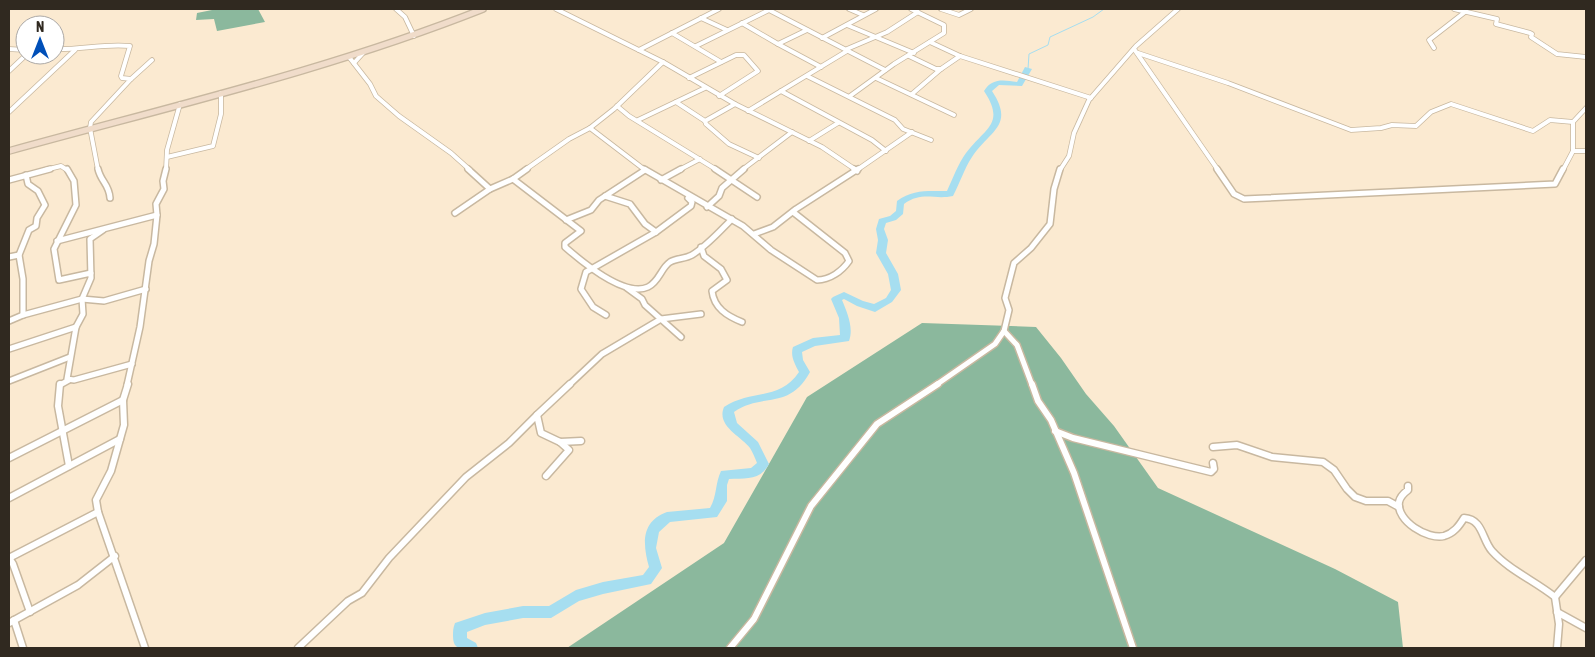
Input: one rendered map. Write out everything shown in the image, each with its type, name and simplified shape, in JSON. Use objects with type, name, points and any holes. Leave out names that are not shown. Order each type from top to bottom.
[{"type":"main road","points":[[9,151],[349,57],[414,36],[483,9]]},
{"type":"street","points":[[396,9],[405,17],[414,36]]},
{"type":"street","points":[[556,9],[663,62],[719,96],[809,141],[857,171]]},
{"type":"street","points":[[639,50],[718,9]]},
{"type":"street","points":[[850,9],[864,15]]},
{"type":"street","points":[[822,38],[876,9]]},
{"type":"street","points":[[850,96],[879,78],[885,70],[914,54],[944,33],[945,28],[938,21],[911,9]]},
{"type":"street","points":[[940,9],[959,15],[971,9]]},
{"type":"street","points":[[730,648],[754,619],[811,506],[877,424],[995,344],[1006,327],[1009,310],[1005,298],[1014,264],[1031,248],[1050,224],[1054,188],[1061,167],[1069,156],[1074,133],[1081,114],[1091,98],[1134,49],[1178,9]]},
{"type":"street","points":[[1454,9],[1494,18],[1496,19],[1496,24],[1530,32],[1532,34],[1531,37],[1558,54],[1586,57]]},
{"type":"street","points":[[696,46],[770,10],[885,70]]},
{"type":"street","points":[[748,111],[808,76],[847,51],[850,47],[887,32],[918,12]]},
{"type":"street","points":[[1434,48],[1429,40],[1465,12]]},
{"type":"street","points":[[701,18],[727,30]]},
{"type":"street","points":[[742,23],[821,67]]},
{"type":"street","points":[[847,24],[914,54]]},
{"type":"street","points":[[778,44],[807,30]]},
{"type":"street","points":[[672,33],[721,62]]},
{"type":"street","points":[[930,42],[960,56],[1091,98]]},
{"type":"street","points":[[65,50],[129,45],[130,50],[121,76],[131,79]]},
{"type":"street","points":[[1134,49],[1140,55],[1228,83],[1351,130],[1381,128],[1392,125],[1416,126],[1420,118],[1434,112],[1440,106],[1450,104],[1533,131],[1538,130],[1547,121],[1573,122]]},
{"type":"street","points":[[1134,49],[1234,194],[1244,199],[1555,184],[1573,151],[1573,122],[1586,108]]},
{"type":"street","points":[[9,112],[75,50]]},
{"type":"street","points":[[354,63],[364,52]]},
{"type":"street","points":[[689,78],[742,54],[758,68],[752,76],[719,96]]},
{"type":"street","points":[[910,56],[938,70]]},
{"type":"street","points":[[912,94],[938,70],[960,56]]},
{"type":"street","points":[[349,57],[370,84],[376,96],[399,116],[451,154],[490,189]]},
{"type":"street","points":[[110,198],[109,187],[100,178],[90,128],[91,122],[131,79],[152,60]]},
{"type":"street","points":[[455,213],[490,189],[513,179],[569,139],[590,128],[663,62]]},
{"type":"street","points":[[808,76],[895,120],[900,127],[931,140]]},
{"type":"street","points":[[879,78],[928,104],[954,115]]},
{"type":"street","points":[[641,121],[705,88]]},
{"type":"street","points":[[781,91],[872,140],[886,151]]},
{"type":"street","points":[[167,157],[213,146],[221,114],[221,93]]},
{"type":"street","points":[[676,102],[705,121],[707,125],[713,128],[729,144],[759,158]]},
{"type":"street","points":[[145,648],[115,556],[98,512],[96,500],[111,471],[124,425],[123,400],[132,364],[146,289],[157,215],[156,204],[164,189],[163,181],[167,150],[180,104]]},
{"type":"street","points":[[705,121],[735,104]]},
{"type":"street","points":[[616,106],[757,197]]},
{"type":"street","points":[[809,141],[838,123]]},
{"type":"street","points":[[590,128],[645,170],[707,207],[732,219],[754,234],[771,250],[817,280],[828,279],[846,266],[848,261],[844,253],[793,212]]},
{"type":"street","points":[[707,207],[719,196],[722,188],[730,180],[792,132]]},
{"type":"street","points":[[754,234],[775,227],[793,212],[857,171],[912,132]]},
{"type":"street","points":[[1573,151],[1586,150]]},
{"type":"street","points":[[661,180],[700,159]]},
{"type":"street","points":[[9,180],[64,166],[74,181],[76,205],[54,248],[59,280],[91,273]]},
{"type":"street","points":[[566,220],[591,210],[605,196],[645,170]]},
{"type":"street","points":[[23,315],[24,279],[19,255],[29,230],[36,226],[37,218],[45,205],[38,191],[28,184],[26,175]]},
{"type":"street","points":[[513,179],[580,232],[565,243],[565,247],[591,269],[607,277],[612,282],[645,290]]},
{"type":"street","points":[[606,315],[593,307],[581,289],[586,272],[656,232],[692,206],[692,202],[687,195]]},
{"type":"street","points":[[605,196],[630,204],[644,224],[656,232]]},
{"type":"street","points":[[57,241],[157,215]]},
{"type":"street","points":[[642,298],[645,290],[652,285],[671,261],[690,257],[732,219]]},
{"type":"street","points":[[69,380],[67,379],[76,327],[84,314],[82,299],[89,290],[92,280],[90,240],[103,230]]},
{"type":"street","points":[[702,246],[704,256],[721,269],[727,280],[712,291],[712,299],[716,306],[727,315],[742,322]]},
{"type":"street","points":[[9,258],[19,255]]},
{"type":"street","points":[[625,286],[642,298],[645,305],[681,336]]},
{"type":"street","points":[[9,321],[23,315],[82,299],[104,301],[146,289]]},
{"type":"street","points":[[298,648],[348,601],[362,593],[389,558],[466,477],[509,443],[562,390],[602,354],[661,319],[701,314]]},
{"type":"street","points":[[9,349],[76,327]]},
{"type":"street","points":[[1004,331],[1017,345],[1038,401],[1055,431],[1074,473],[1133,648]]},
{"type":"street","points":[[9,381],[70,357]]},
{"type":"street","points":[[69,466],[58,406],[60,384],[132,364]]},
{"type":"street","points":[[9,458],[123,400]]},
{"type":"street","points":[[537,415],[541,433],[560,442],[570,450],[546,476]]},
{"type":"street","points":[[1055,431],[1073,438],[1211,472],[1214,469],[1213,463]]},
{"type":"street","points":[[9,498],[120,439]]},
{"type":"street","points":[[560,442],[581,441]]},
{"type":"street","points":[[1213,446],[1237,444],[1272,457],[1324,462],[1330,465],[1342,479],[1346,489],[1355,497],[1364,501],[1386,500],[1399,507],[1416,530],[1432,538],[1441,537],[1457,529],[1464,518],[1470,518],[1475,521],[1492,550],[1555,597],[1559,624],[1557,648]]},
{"type":"street","points":[[1399,507],[1401,496],[1408,490],[1408,486]]},
{"type":"street","points":[[30,612],[13,564],[9,558],[98,512]]},
{"type":"street","points":[[23,648],[11,621],[40,608],[96,573],[115,556]]},
{"type":"street","points":[[1555,597],[1586,560]]},
{"type":"street","points":[[1557,612],[1586,628]]},
{"type":"green space","points":[[209,9],[258,9],[265,22],[217,31],[214,19],[196,20],[197,13],[212,10]]},
{"type":"green space","points":[[922,323],[1036,327],[1086,394],[1114,426],[1158,488],[1335,569],[1398,602],[1403,648],[567,648],[724,543],[807,397]]},
{"type":"waterway","points":[[1028,69],[1029,54],[1048,45],[1050,37],[1093,17],[1104,9]]},
{"type":"waterway","points":[[471,648],[460,642],[460,628],[485,619],[523,612],[551,612],[576,596],[603,588],[647,580],[656,568],[650,548],[653,529],[667,517],[713,513],[721,501],[721,485],[725,474],[754,473],[763,464],[754,445],[733,426],[728,416],[728,410],[747,400],[779,395],[788,391],[805,372],[798,361],[797,350],[813,342],[845,338],[844,318],[836,299],[844,295],[860,304],[875,308],[889,300],[896,290],[893,274],[881,253],[883,240],[880,229],[882,221],[893,218],[900,212],[900,203],[912,195],[924,193],[950,194],[969,155],[994,126],[997,119],[998,111],[988,91],[994,84],[1001,82],[1019,84],[1028,69]]}]
